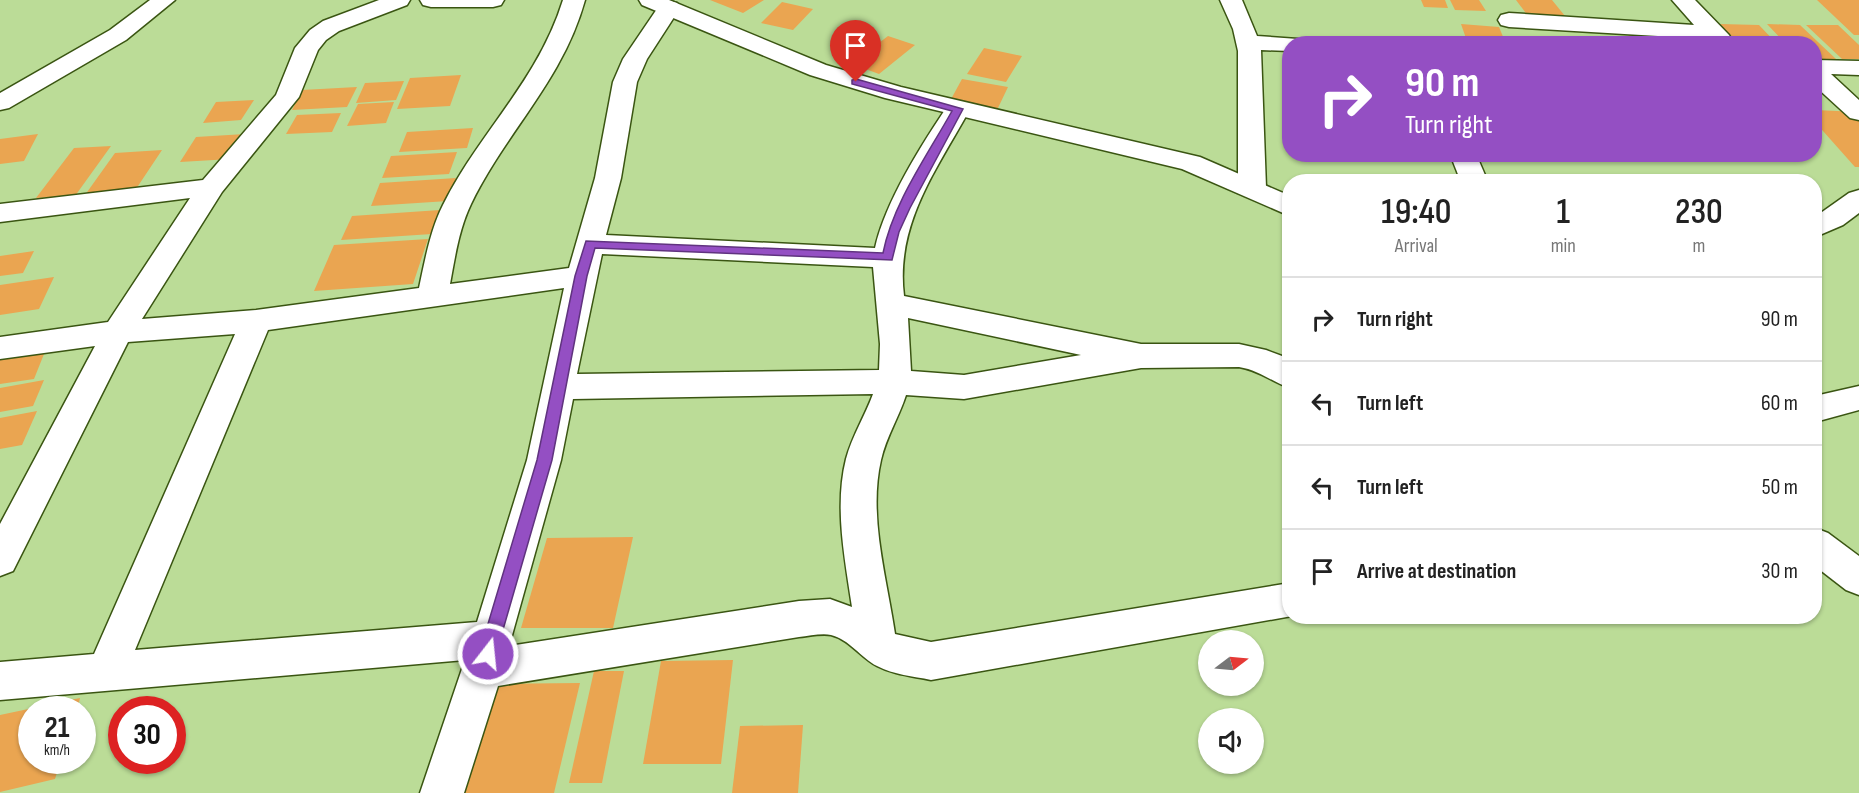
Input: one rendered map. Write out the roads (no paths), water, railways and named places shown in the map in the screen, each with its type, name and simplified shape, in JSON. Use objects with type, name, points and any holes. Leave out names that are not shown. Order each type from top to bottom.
[{"type":"street","points":[[0,103],[118,35],[164,0]]},
{"type":"street","points":[[0,560],[118,332],[211,187],[287,97],[307,48],[318,35],[347,18],[399,0]]},
{"type":"street","points":[[431,0],[493,0]]},
{"type":"street","points":[[432,297],[448,227],[456,206],[549,61],[562,38],[574,0]]},
{"type":"street","points":[[1231,0],[1244,29],[1250,51],[1252,188]]},
{"type":"street","points":[[1497,0],[1518,36]]},
{"type":"street","points":[[1683,0],[1717,36]]},
{"type":"street","points":[[442,793],[487,654],[544,460],[581,276],[608,178],[625,82],[660,4],[818,70],[894,93],[1191,164],[1252,188],[1282,203]]},
{"type":"street","points":[[1509,20],[1696,36]]},
{"type":"street","points":[[1247,42],[1282,44]]},
{"type":"street","points":[[1822,67],[1859,68]]},
{"type":"street","points":[[1822,79],[1859,113]]},
{"type":"street","points":[[877,645],[861,517],[861,473],[867,442],[894,382],[896,334],[888,258],[893,232],[904,208],[958,109]]},
{"type":"street","points":[[0,213],[211,187]]},
{"type":"street","points":[[1822,224],[1859,199]]},
{"type":"street","points":[[590,244],[888,258]]},
{"type":"street","points":[[0,348],[118,332],[256,321],[581,276]]},
{"type":"street","points":[[892,304],[1141,356],[1182,357],[1225,353],[1253,357],[1282,369]]},
{"type":"street","points":[[106,672],[256,321]]},
{"type":"street","points":[[559,387],[894,382],[964,387],[1141,356]]},
{"type":"street","points":[[1822,407],[1859,398]]},
{"type":"street","points":[[1822,549],[1859,578]]},
{"type":"street","points":[[0,681],[106,672],[487,654],[830,617],[856,626],[877,645],[893,654],[931,661],[1282,601]]}]
